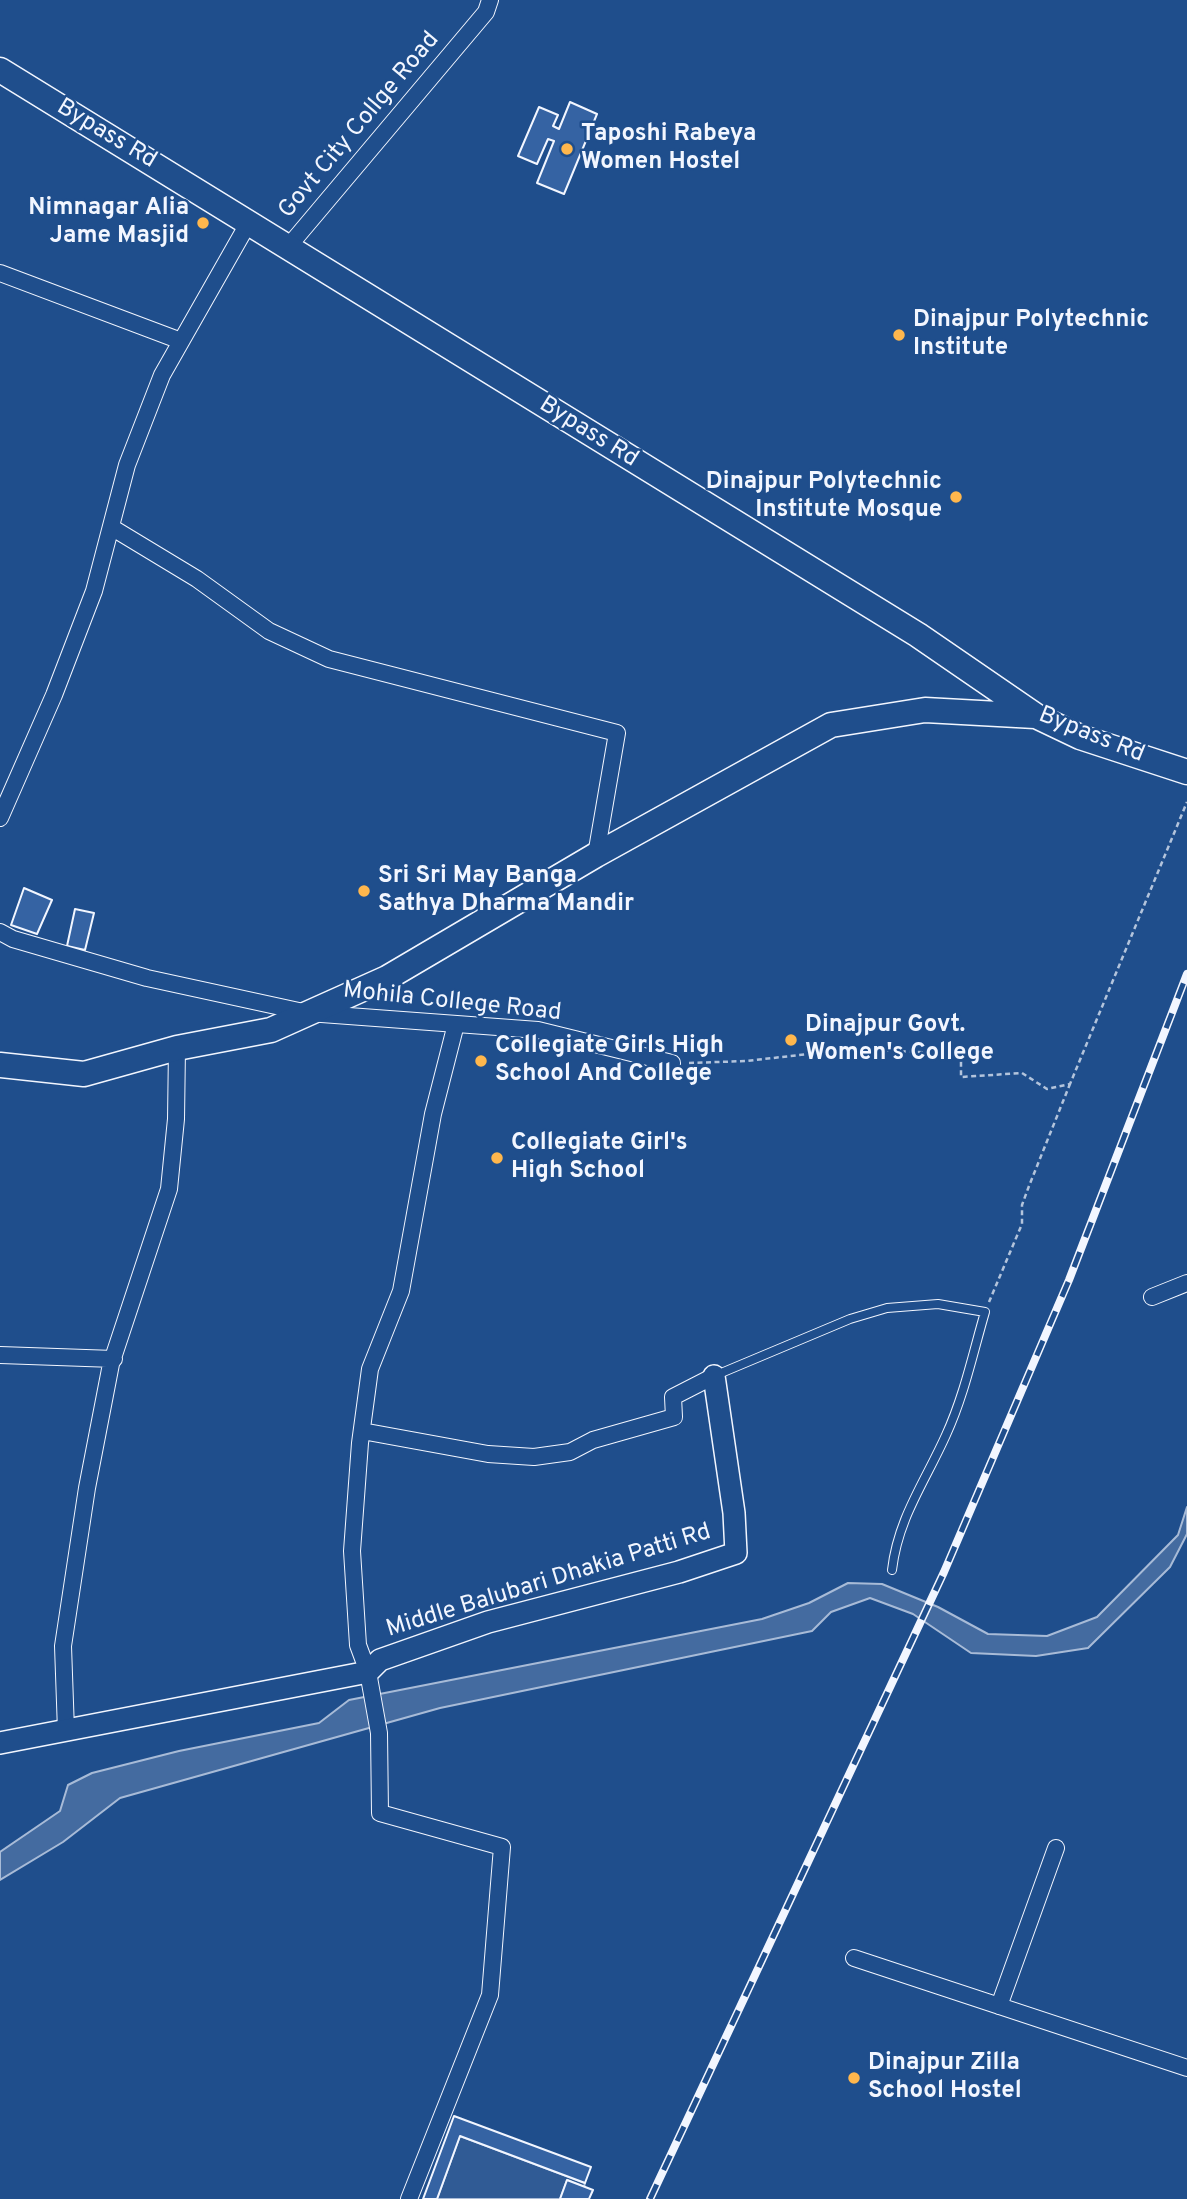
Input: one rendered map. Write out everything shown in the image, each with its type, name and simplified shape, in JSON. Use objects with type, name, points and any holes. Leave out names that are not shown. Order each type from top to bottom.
[{"type":"main road","name":"Bypass Rd","points":[[0,70],[918,635],[1035,716],[1080,737],[1187,772]]},
{"type":"main road","points":[[0,1065],[84,1074],[177,1048],[271,1030],[387,978],[596,855],[831,725],[925,709],[1035,716]]},
{"type":"street","name":"Govt City Collge Road","points":[[288,247],[486,12],[490,0]]},
{"type":"street","points":[[0,818],[54,695],[94,591],[127,465],[162,375],[250,222]]},
{"type":"street","points":[[0,273],[181,341]]},
{"type":"street","points":[[111,527],[197,579],[269,631],[328,659],[617,733],[596,855]]},
{"type":"street","name":"Mohila College Road","points":[[0,932],[13,939],[147,978],[308,1013],[538,1030],[672,1063]]},
{"type":"street","points":[[409,2199],[490,1995],[502,1847],[380,1813],[379,1733],[368,1672],[358,1645],[352,1551],[370,1369],[401,1291],[433,1114],[456,1024]]},
{"type":"street","points":[[66,1731],[64,1646],[87,1488],[114,1359],[169,1189],[176,1119],[177,1048]]},
{"type":"street","points":[[1152,1297],[1187,1283]]},
{"type":"street","points":[[0,1355],[114,1359]]},
{"type":"street","points":[[362,1431],[488,1454],[534,1457],[570,1452],[593,1440],[674,1417],[673,1397],[714,1376]]},
{"type":"street","name":"Middle Balubari Dhakia Patti Rd","points":[[0,1743],[368,1672],[380,1660],[488,1622],[679,1572],[736,1553],[734,1513],[714,1376]]},
{"type":"street","points":[[999,2006],[1056,1848]]},
{"type":"street","points":[[854,1958],[1187,2068]]},
{"type":"lane","points":[[714,1376],[850,1319],[887,1308],[938,1304],[985,1312],[946,1436],[902,1521],[892,1570]]},
{"type":"path","points":[[985,1312],[1022,1224],[1022,1205],[1029,1186],[1187,802]]},
{"type":"path","points":[[672,1063],[746,1061],[855,1049],[961,1054],[961,1077],[1022,1073],[1047,1089],[1070,1084]]},
{"type":"shaded area","points":[[1187,1507],[1187,1534],[1170,1567],[1088,1648],[1036,1656],[971,1653],[913,1614],[870,1598],[831,1612],[812,1631],[440,1708],[120,1798],[63,1842],[0,1880],[0,1852],[60,1811],[68,1785],[92,1773],[179,1751],[319,1723],[349,1700],[762,1619],[809,1603],[848,1583],[882,1584],[938,1607],[988,1634],[1047,1636],[1097,1617],[1178,1535]]},
{"type":"shaded area","points":[[460,2136],[585,2183],[584,2187],[567,2180],[560,2199],[437,2199]]},
{"type":"building","name":"Taposhi Rabeya Women Hostel","points":[[570,102],[597,114],[564,194],[537,183],[554,141],[548,139],[537,164],[518,156],[539,107],[558,115],[553,126],[559,129]]},
{"type":"building","points":[[24,888],[52,900],[37,934],[11,925]]},
{"type":"building","points":[[75,909],[94,913],[85,950],[67,946]]},
{"type":"building","points":[[454,2116],[591,2167],[585,2183],[460,2136],[437,2199],[423,2199]]},
{"type":"building","points":[[567,2180],[593,2190],[589,2199],[560,2199]]},
{"type":"railway","points":[[650,2199],[944,1572],[1069,1280],[1187,974]]},
{"type":"place","name":"Taposhi Rabeya Women Hostel","points":[[567,149]]},
{"type":"place","name":"Nimnagar Alia Jame Masjid","points":[[203,223]]},
{"type":"place","name":"Dinajpur Polytechnic Institute","points":[[899,335]]},
{"type":"place","name":"Dinajpur Polytechnic Institute Mosque","points":[[956,497]]},
{"type":"place","name":"Sri Sri May Banga Sathya Dharma Mandir","points":[[364,891]]},
{"type":"place","name":"Dinajpur Govt. Women's College","points":[[791,1040]]},
{"type":"place","name":"Collegiate Girls High School And College","points":[[481,1061]]},
{"type":"place","name":"Collegiate Girl's High School","points":[[497,1158]]},
{"type":"place","name":"Dinajpur Zilla School Hostel","points":[[854,2078]]}]
